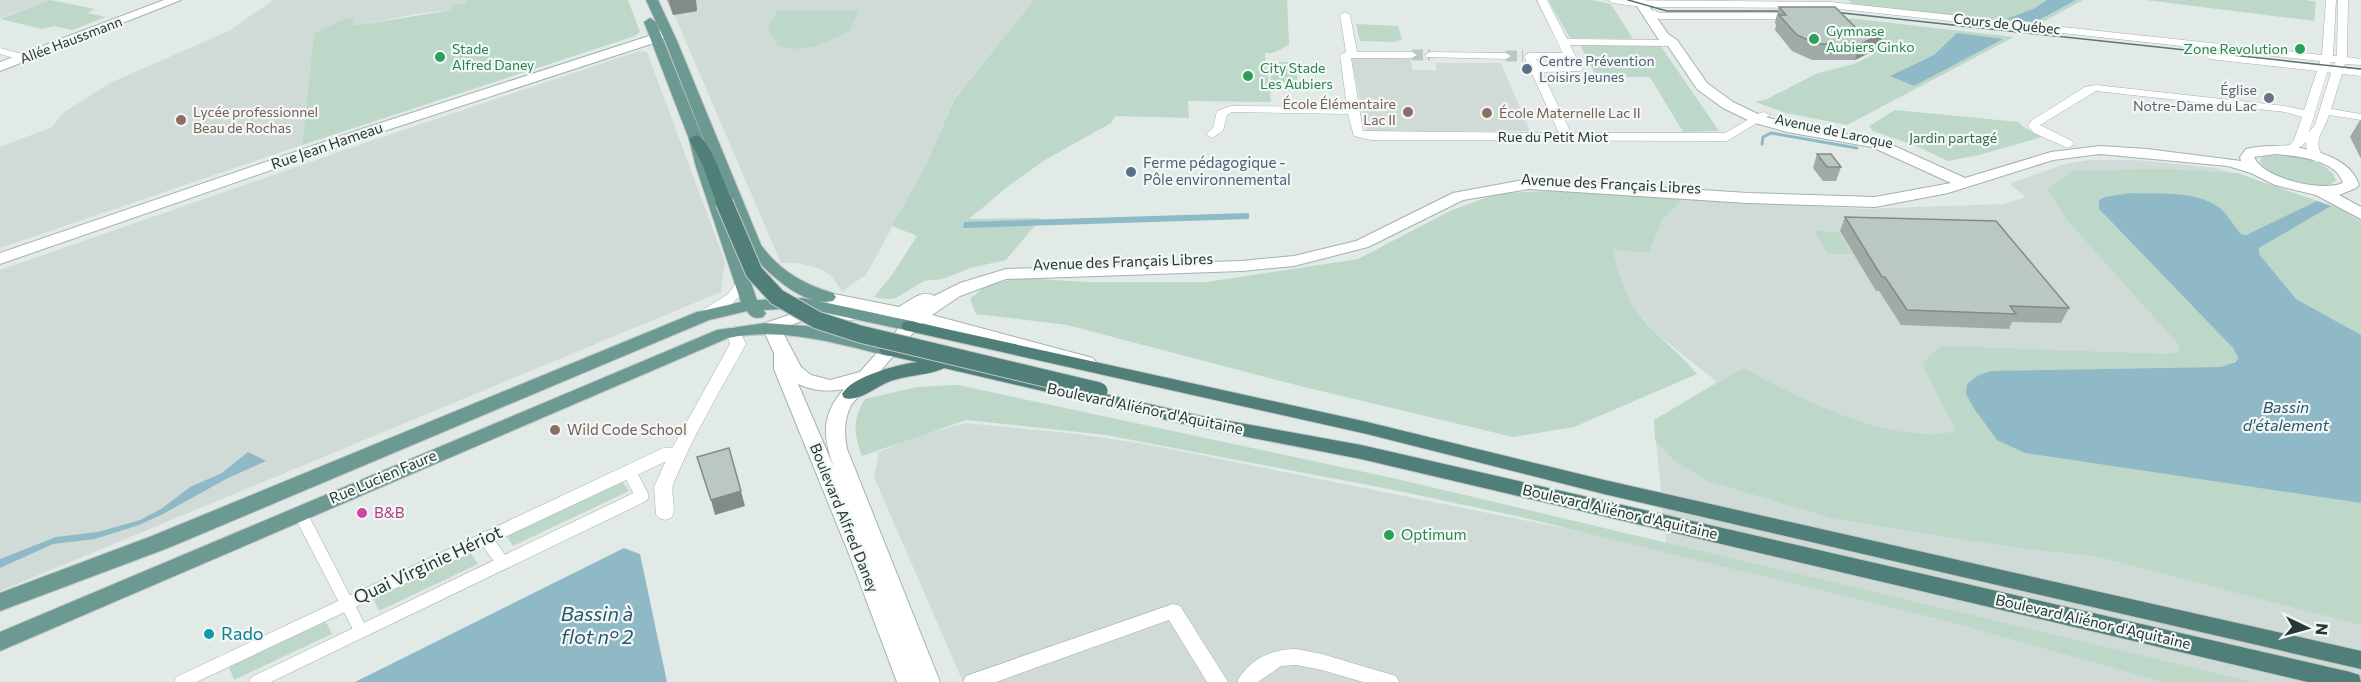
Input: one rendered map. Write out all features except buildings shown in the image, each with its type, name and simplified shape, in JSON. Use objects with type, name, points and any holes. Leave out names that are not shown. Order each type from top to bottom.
[{"type":"highway","points":[[696,139],[710,166],[754,272],[777,297],[818,320],[860,334],[1321,444]]},
{"type":"highway","name":"Boulevard Aliénor d'Aquitaine","points":[[910,318],[1112,370],[1378,431],[1604,487],[2361,660]]},
{"type":"highway","name":"Boulevard Aliénor d'Aquitaine","points":[[888,350],[1202,423],[1321,444],[2350,682]]},
{"type":"highway","points":[[850,394],[873,380],[898,371],[925,366],[955,366]]},
{"type":"main road","points":[[642,0],[660,35],[671,41],[753,245],[774,272],[799,287],[882,318],[910,318]]},
{"type":"main road","points":[[652,0],[660,35],[741,280],[751,305],[771,327]]},
{"type":"main road","name":"Rue Lucien Faure","points":[[0,602],[56,579],[160,542],[703,316],[751,305],[803,303],[882,318]]},
{"type":"main road","name":"Rue Lucien Faure","points":[[0,642],[733,331],[771,327],[808,331],[888,350]]},
{"type":"street","name":"Allée Haussmann","points":[[0,67],[176,0]]},
{"type":"street","points":[[1535,69],[1577,69],[1542,0]]},
{"type":"street","name":"Cours de Québec","points":[[1613,0],[1645,4],[1839,3],[2325,64]]},
{"type":"street","points":[[2278,149],[2293,148],[2298,144],[2309,115],[2325,64],[2331,0]]},
{"type":"street","points":[[2318,158],[2311,148],[2315,130],[2320,126],[2343,54],[2343,0]]},
{"type":"street","name":"Avenue de Laroque","points":[[1645,4],[1660,16],[1675,37],[1673,43]]},
{"type":"street","name":"Avenue de Laroque","points":[[1645,4],[1663,37],[1673,43],[1702,87],[1714,96],[1761,117],[1878,138],[1897,144],[1966,179]]},
{"type":"street","points":[[1345,15],[1352,54],[1412,55]]},
{"type":"street","name":"Cours de Québec","points":[[1660,16],[1847,16],[2325,64],[2361,62]]},
{"type":"street","name":"Rue Jean Hameau","points":[[0,259],[370,131],[660,35]]},
{"type":"street","points":[[1563,42],[1673,43]]},
{"type":"street","points":[[0,51],[25,58]]},
{"type":"street","name":"Rue du Petit Miot","points":[[1352,54],[1345,55],[1344,58],[1356,129],[1363,135],[1727,137],[1736,134],[1761,117]]},
{"type":"street","points":[[1430,55],[1506,56]]},
{"type":"street","points":[[1567,137],[1535,69],[1526,56],[1570,56]]},
{"type":"street","name":"Cours de Québec","points":[[2338,65],[2361,73]]},
{"type":"street","points":[[2068,144],[2034,126],[2089,89],[2096,88],[2273,108],[2309,115]]},
{"type":"street","points":[[1212,134],[1219,129],[1221,113],[1231,109],[1352,111]]},
{"type":"street","points":[[2325,111],[2361,117]]},
{"type":"street","name":"Avenue des Français Libres","points":[[888,350],[910,318],[957,289],[974,282],[1006,274],[1242,266],[1294,261],[1326,255],[1362,244],[1458,196],[1508,186],[1551,184],[1759,199],[1875,202],[1920,196],[2030,152],[2068,144],[2113,143],[2226,154],[2278,149],[2318,158],[2342,170],[2355,183]]},
{"type":"street","name":"Avenue des Français Libres","points":[[1966,179],[2051,156],[2100,150],[2223,161],[2256,170],[2280,182],[2310,190]]},
{"type":"street","points":[[2251,152],[2247,157],[2249,164],[2256,170]]},
{"type":"street","points":[[2310,190],[2338,192],[2355,183]]},
{"type":"street","points":[[2355,183],[2348,195],[2361,207]]},
{"type":"street","points":[[2310,190],[2346,204],[2361,214]]},
{"type":"street","points":[[703,316],[733,297],[741,280]]},
{"type":"street","points":[[834,299],[910,318]]},
{"type":"street","points":[[867,375],[840,384],[813,384],[803,380],[782,354],[771,327],[800,315],[821,313],[882,318]]},
{"type":"street","points":[[665,514],[663,488],[677,454],[738,346],[733,331]]},
{"type":"street","name":"Boulevard Alfred Daney","points":[[888,350],[837,412],[834,425],[837,449],[928,682]]},
{"type":"street","name":"Boulevard Alfred Daney","points":[[782,354],[783,369],[793,396],[860,554],[909,682]]},
{"type":"street","name":"Quai Virginie Hériot","points":[[181,682],[199,678],[346,603],[629,471],[666,454],[677,454]]},
{"type":"street","name":"Quai Virginie Hériot","points":[[256,682],[642,496],[629,471]]},
{"type":"street","points":[[300,513],[361,631]]},
{"type":"street","points":[[485,538],[503,563]]},
{"type":"street","points":[[973,682],[1173,611],[1218,682]]},
{"type":"street","points":[[1247,682],[1269,662],[1285,657],[1308,659],[1389,682]]},
{"type":"shaded area","points":[[0,0],[50,0],[0,18]]},
{"type":"shaded area","name":"Lycée professionnel Beau de Rochas","points":[[273,0],[466,0],[466,3],[452,10],[415,14],[314,34],[302,145],[0,248],[0,147],[52,127],[63,113],[110,83],[229,31]]},
{"type":"shaded area","points":[[668,0],[1034,0],[955,97],[923,171],[866,275],[842,291],[832,277],[821,269],[798,263],[781,263]]},
{"type":"shaded area","points":[[639,51],[647,52],[725,262],[721,292],[0,591],[0,270]]},
{"type":"shaded area","points":[[1351,58],[1410,59],[1413,70],[1437,70],[1435,63],[1501,63],[1530,131],[1367,131]]},
{"type":"shaded area","points":[[2089,160],[2136,160],[2216,168],[2331,205],[2361,211],[2361,682],[963,682],[874,477],[879,452],[916,436],[966,423],[1077,434],[1145,444],[1667,549],[1654,420],[1717,382],[1657,334],[1635,309],[1624,289],[1612,248],[1649,253],[1662,220],[1684,198],[1863,209],[2004,204],[2026,197],[2011,183],[2065,164]]},
{"type":"green space","points":[[50,0],[95,9],[87,13],[106,17],[72,30],[54,26],[42,29],[0,19]]},
{"type":"green space","name":"Stade Alfred Daney","points":[[466,0],[628,0],[640,32],[635,36],[302,145],[314,34],[345,19],[353,19],[353,26],[452,10],[452,5],[466,3]]},
{"type":"green space","points":[[1034,0],[1287,0],[1289,45],[1273,53],[1265,53],[1271,102],[1188,101],[1189,118],[1115,116],[1111,123],[1045,160],[1011,184],[969,219],[1041,218],[1006,260],[970,268],[943,279],[924,281],[896,298],[874,297],[892,275],[917,236],[892,226],[923,171],[955,98]]},
{"type":"green space","points":[[1548,0],[1592,0],[1611,4],[1633,39],[1570,38]]},
{"type":"green space","points":[[1848,0],[2083,0],[2037,25],[1853,5]]},
{"type":"green space","points":[[2145,0],[2306,0],[2316,2],[2314,21]]},
{"type":"green space","points":[[777,11],[858,11],[850,31],[816,46],[799,49],[778,46],[768,27]]},
{"type":"green space","points":[[1839,18],[2014,37],[1847,125],[1786,113],[1755,102],[1765,100],[1818,73],[1854,64],[1874,54]]},
{"type":"green space","points":[[1356,24],[1398,26],[1402,39],[1395,42],[1360,41]]},
{"type":"green space","points":[[1580,45],[1660,45],[1719,131],[1683,132],[1650,77],[1597,77]]},
{"type":"green space","points":[[1270,62],[1295,62],[1298,82],[1271,82]]},
{"type":"green space","name":"Jardin partagé","points":[[1895,110],[2019,122],[2042,137],[1979,155],[1948,161],[1916,146],[1873,131],[1869,126]]},
{"type":"green space","points":[[2284,155],[2306,159],[2321,165],[2333,174],[2336,180],[2330,184],[2309,186],[2274,174],[2260,162],[2261,158],[2266,156]]},
{"type":"green space","points":[[2163,169],[2237,173],[2317,201],[2246,235],[2241,234],[2220,208],[2211,202],[2189,196],[2131,193],[2104,215],[2233,348],[2238,357],[2230,366],[2221,367],[1991,371],[2025,453],[2361,503],[2361,625],[2095,556],[2012,547],[1835,519],[1708,481],[1675,461],[1655,440],[1654,420],[1744,368],[1790,393],[1847,417],[1904,432],[1932,434],[1956,431],[1922,364],[1941,346],[2179,353],[2180,346],[2068,221],[2047,189],[2072,171]]},
{"type":"green space","points":[[1549,191],[1684,198],[1662,220],[1649,253],[1612,249],[1625,288],[1636,310],[1697,374],[1574,427],[1513,437],[1300,386],[1067,325],[976,314],[970,299],[987,285],[1021,278],[1087,282],[1207,282],[1358,259],[1452,210],[1499,193]]},
{"type":"green space","points":[[2331,206],[2341,209],[2361,223],[2361,335],[2296,299],[2259,254],[2259,248]]},
{"type":"green space","points":[[1814,231],[1838,232],[1852,254],[1828,254]]},
{"type":"green space","points":[[958,385],[1397,479],[2253,682],[2164,682],[1947,621],[1521,517],[1394,490],[1106,435],[966,420],[862,456],[857,441],[856,420],[865,399],[917,387]]},
{"type":"green space","points":[[622,481],[629,491],[513,546],[506,535]]},
{"type":"green space","points":[[470,552],[478,564],[379,611],[373,598]]},
{"type":"green space","points":[[326,622],[332,634],[234,680],[229,667]]},
{"type":"water","points":[[2047,0],[2076,0],[2035,22],[2006,19],[2035,8]]},
{"type":"water","points":[[1957,33],[2003,39],[1914,86],[1890,76],[1934,55]]},
{"type":"water","name":"Bassin d'étalement","points":[[2131,193],[2177,194],[2200,198],[2220,208],[2241,234],[2246,235],[2317,201],[2331,206],[2259,248],[2259,254],[2296,299],[2361,335],[2361,503],[2025,453],[1997,440],[1966,394],[1967,384],[1979,375],[1991,371],[2221,367],[2236,362],[2238,357],[2233,348],[2099,209],[2099,200],[2105,197]]},
{"type":"water","points":[[1249,213],[1249,219],[963,228],[964,222]]},
{"type":"water","points":[[248,452],[266,461],[226,479],[163,514],[139,525],[95,539],[53,544],[0,568],[0,559],[56,537],[98,532],[140,520],[161,509],[190,487],[222,473]]},
{"type":"water","name":"Bassin à flot n° 2","points":[[624,548],[640,554],[667,682],[355,682]]},
{"type":"waterway","points":[[1762,144],[1763,137],[1771,133],[1857,148]]},
{"type":"tunnel","points":[[1412,55],[1430,55]]},
{"type":"tunnel","points":[[1506,56],[1523,56]]},
{"type":"tram line","points":[[1628,0],[1667,11],[1794,11]]},
{"type":"tram line","points":[[1824,11],[2361,69]]},
{"type":"place","name":"Gymnase Aubiers Ginko","points":[[1814,39]]},
{"type":"place","name":"Zone Revolution","points":[[2300,49]]},
{"type":"place","name":"Stade Alfred Daney","points":[[440,57]]},
{"type":"place","name":"Centre Prévention Loisirs Jeunes","points":[[1527,69]]},
{"type":"place","name":"City Stade Les Aubiers","points":[[1248,76]]},
{"type":"place","name":"Église Notre-Dame du Lac","points":[[2269,98]]},
{"type":"place","name":"École Élémentaire Lac II","points":[[1408,112]]},
{"type":"place","name":"École Maternelle Lac II","points":[[1487,113]]},
{"type":"place","name":"Lycée professionnel Beau de Rochas","points":[[181,120]]},
{"type":"place","name":"Ferme pédagogique - Pôle environnemental","points":[[1131,172]]},
{"type":"place","name":"Wild Code School","points":[[555,430]]},
{"type":"place","name":"B&B","points":[[362,513]]},
{"type":"place","name":"Optimum","points":[[1389,535]]},
{"type":"place","name":"Rado","points":[[209,634]]}]
